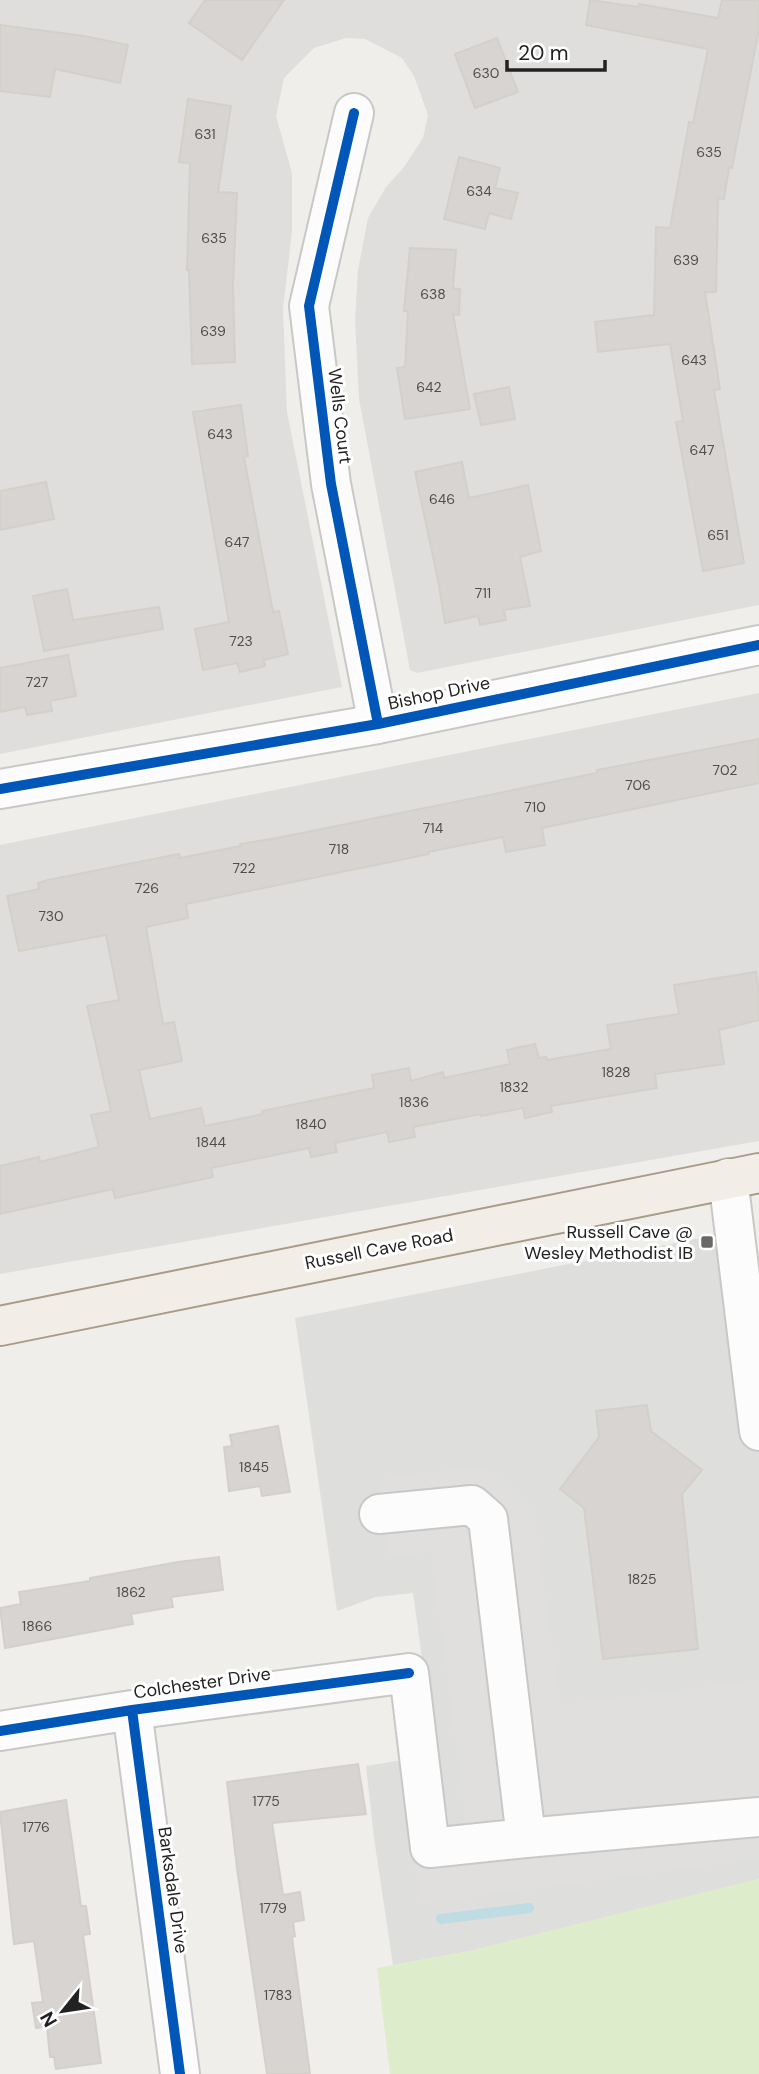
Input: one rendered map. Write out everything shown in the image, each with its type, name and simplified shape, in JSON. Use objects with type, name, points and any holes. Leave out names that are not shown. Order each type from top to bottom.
[{"type":"main road","name":"Russell Cave Road","points":[[0,1326],[743,1176]]},
{"type":"street","name":"Wells Court","points":[[354,113],[309,306],[331,484],[378,724]]},
{"type":"street","name":"Bishop Drive","points":[[0,789],[378,724],[759,645]]},
{"type":"street","points":[[743,1176],[759,1431]]},
{"type":"street","points":[[379,1514],[472,1505],[488,1519],[526,1838],[759,1817]]},
{"type":"street","name":"Colchester Drive","points":[[0,1731],[132,1710],[409,1673],[430,1848],[526,1838]]},
{"type":"street","name":"Barksdale Drive","points":[[132,1710],[180,2074]]},
{"type":"shaded area","points":[[0,0],[759,0],[759,605],[417,673],[410,670],[359,399],[355,320],[358,270],[368,218],[386,187],[404,167],[423,138],[428,115],[414,76],[402,58],[365,39],[346,38],[314,48],[284,78],[276,116],[292,173],[292,231],[283,309],[287,412],[342,687],[0,754]]},
{"type":"shaded area","points":[[759,693],[759,1141],[0,1274],[0,845]]},
{"type":"shaded area","points":[[751,1228],[759,1292],[759,1879],[470,1951],[393,1965],[366,1766],[432,1755],[435,1752],[413,1593],[376,1597],[337,1611],[295,1318]]},
{"type":"shaded area","points":[[484,1465],[534,1512],[560,1705],[759,1680],[759,1859],[424,1903],[407,1834],[467,1825],[431,1552],[390,1557],[380,1479]]},
{"type":"green space","points":[[759,1879],[759,2074],[390,2074],[377,1968],[470,1951]]},
{"type":"building","points":[[205,0],[284,0],[242,60],[189,23]]},
{"type":"building","points":[[590,0],[638,7],[639,4],[718,18],[722,0],[759,0],[759,29],[732,168],[729,167],[724,199],[718,198],[716,292],[705,292],[720,389],[714,390],[744,563],[703,571],[676,422],[683,421],[670,344],[598,352],[595,322],[654,315],[656,227],[670,228],[689,122],[693,123],[708,49],[586,25]]},
{"type":"building","points":[[0,25],[128,45],[120,83],[55,69],[50,97],[0,91]]},
{"type":"building","points":[[497,38],[518,92],[475,108],[455,54]]},
{"type":"building","points":[[188,99],[231,106],[218,192],[237,193],[233,286],[235,362],[192,364],[187,270],[190,163],[179,162]]},
{"type":"building","points":[[459,157],[500,168],[495,188],[518,193],[511,219],[489,213],[485,229],[444,219]]},
{"type":"building","points":[[410,248],[456,250],[453,288],[460,289],[459,315],[453,314],[470,409],[405,419],[397,368],[405,367],[408,311],[404,311]]},
{"type":"building","points":[[509,387],[515,419],[481,425],[474,394]]},
{"type":"building","points":[[241,405],[248,456],[244,457],[273,612],[279,611],[288,654],[264,660],[265,666],[240,672],[237,663],[203,670],[195,629],[229,622],[193,412]]},
{"type":"building","points":[[462,462],[469,498],[528,485],[541,551],[520,557],[530,606],[504,610],[506,620],[480,625],[478,616],[445,623],[415,472]]},
{"type":"building","points":[[46,482],[54,519],[0,530],[0,491]]},
{"type":"building","points":[[67,589],[73,620],[159,607],[163,629],[44,651],[33,596]]},
{"type":"building","points":[[68,655],[76,696],[50,701],[52,711],[27,715],[25,707],[0,712],[0,668]]},
{"type":"building","points":[[759,739],[759,783],[542,828],[545,845],[506,852],[503,837],[186,904],[188,918],[146,927],[163,1024],[174,1022],[182,1061],[139,1070],[150,1119],[201,1108],[205,1126],[263,1114],[262,1111],[374,1088],[372,1075],[409,1068],[411,1081],[443,1072],[444,1078],[510,1064],[507,1050],[535,1044],[539,1058],[546,1057],[547,1060],[611,1049],[607,1025],[679,1014],[674,985],[756,972],[759,1020],[719,1030],[724,1064],[655,1074],[657,1088],[551,1106],[552,1112],[525,1118],[523,1108],[481,1114],[413,1127],[415,1137],[389,1142],[387,1132],[335,1143],[337,1152],[311,1157],[309,1148],[211,1168],[213,1177],[115,1198],[113,1189],[0,1214],[0,1166],[39,1157],[40,1162],[99,1147],[91,1115],[111,1111],[87,1006],[119,1000],[106,935],[19,951],[7,896],[39,889],[38,883],[48,880],[179,854],[180,858],[241,846],[240,844],[597,773],[597,770]]},
{"type":"building","points":[[647,1405],[651,1431],[702,1470],[682,1494],[698,1649],[603,1659],[584,1508],[560,1489],[599,1437],[596,1411]]},
{"type":"building","points":[[278,1426],[290,1492],[262,1496],[260,1486],[229,1491],[224,1447],[232,1446],[230,1435]]},
{"type":"building","points":[[219,1557],[223,1590],[171,1597],[173,1607],[131,1614],[133,1624],[5,1648],[0,1608],[21,1604],[19,1592],[90,1581],[90,1578],[178,1562]]},
{"type":"building","points":[[358,1764],[366,1814],[272,1823],[283,1895],[300,1892],[304,1920],[293,1922],[295,1936],[292,1937],[310,2074],[267,2074],[227,1782]]},
{"type":"building","points":[[66,1800],[81,1906],[86,1906],[90,1934],[83,1935],[101,2063],[56,2069],[54,2057],[50,2057],[47,2027],[36,2028],[32,2003],[43,2002],[34,1941],[14,1944],[0,1812]]},
{"type":"waterway","points":[[441,1919],[529,1908]]},
{"type":"cycle path","points":[[354,113],[309,306],[331,484],[378,724]]},
{"type":"cycle path","points":[[0,789],[378,724],[759,645]]},
{"type":"cycle path","points":[[0,1731],[132,1710],[409,1673]]},
{"type":"cycle path","points":[[132,1710],[180,2074]]},
{"type":"place","name":"Russell Cave @ Wesley Methodist IB","points":[[707,1242]]}]
